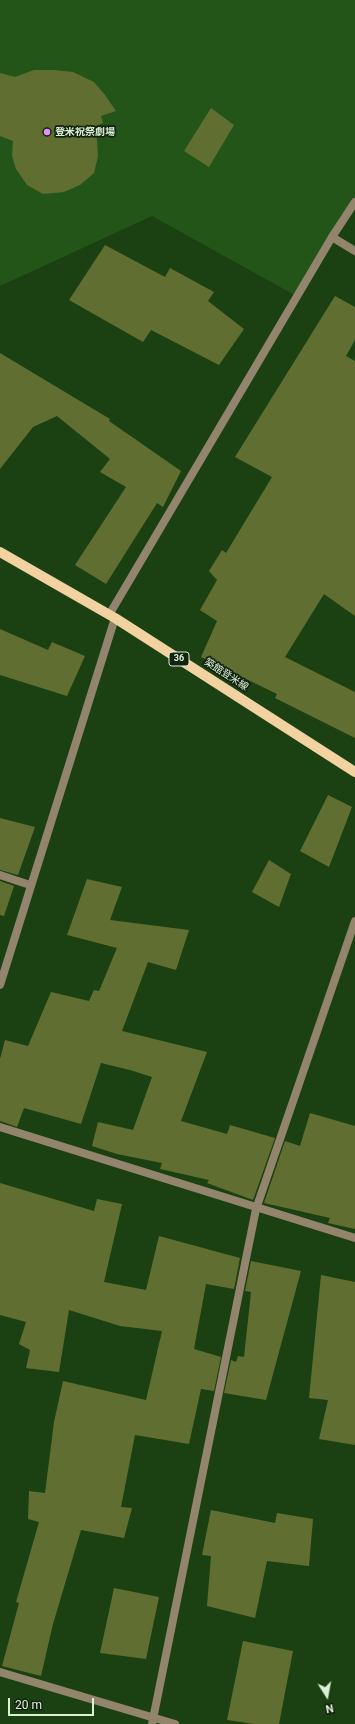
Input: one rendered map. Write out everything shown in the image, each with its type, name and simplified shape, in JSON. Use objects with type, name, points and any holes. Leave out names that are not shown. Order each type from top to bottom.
[{"type":"main road","name":"築館登米線","points":[[0,552],[112,617],[355,772]]},
{"type":"street","points":[[0,985],[112,617],[332,237],[355,202]]},
{"type":"street","points":[[332,237],[355,251]]},
{"type":"street","points":[[0,875],[30,885]]},
{"type":"street","points":[[153,1721],[256,1209],[355,921]]},
{"type":"street","points":[[0,1127],[256,1209],[355,1238]]},
{"type":"street","points":[[0,1672],[153,1721],[174,1724]]},
{"type":"green space","points":[[0,0],[355,0],[355,205],[300,298],[152,216],[0,286]]},
{"type":"building","name":"登米祝祭劇場","points":[[34,70],[73,72],[94,82],[116,111],[101,116],[103,123],[96,126],[98,156],[94,173],[80,185],[64,192],[43,194],[27,185],[16,169],[12,156],[13,141],[0,136],[0,73],[15,77]]},
{"type":"building","points":[[211,108],[234,125],[209,167],[184,151]]},
{"type":"building","points":[[105,245],[165,277],[170,268],[214,292],[208,301],[244,329],[219,365],[151,330],[143,342],[69,300]]},
{"type":"building","points":[[335,296],[355,307],[355,340],[346,356],[355,361],[355,616],[324,594],[285,657],[355,692],[355,738],[275,698],[277,694],[201,657],[217,621],[200,610],[217,580],[209,571],[222,550],[226,553],[272,477],[235,457]]},
{"type":"building","points":[[0,353],[110,419],[109,421],[181,471],[163,507],[157,503],[106,584],[75,565],[126,487],[100,472],[110,459],[57,416],[33,427],[0,469]]},
{"type":"building","points":[[0,629],[48,650],[52,642],[85,656],[67,696],[0,675]]},
{"type":"building","points":[[328,795],[352,807],[329,867],[300,851]]},
{"type":"building","points":[[0,818],[35,827],[18,875],[0,870]]},
{"type":"building","points":[[269,860],[291,874],[279,907],[252,892]]},
{"type":"building","points":[[87,879],[122,887],[110,920],[189,930],[176,970],[148,962],[122,1031],[207,1052],[181,1121],[227,1134],[230,1125],[275,1138],[253,1200],[207,1183],[209,1180],[160,1169],[162,1163],[117,1154],[92,1146],[98,1122],[133,1130],[152,1077],[130,1070],[101,1063],[81,1124],[24,1108],[17,1127],[0,1121],[0,1059],[5,1040],[28,1046],[51,992],[89,1001],[94,990],[99,991],[117,948],[67,935]]},
{"type":"building","points":[[0,881],[14,886],[4,916],[0,915]]},
{"type":"building","points":[[310,1113],[355,1126],[355,1229],[328,1223],[330,1218],[264,1203],[285,1141],[300,1146]]},
{"type":"building","points":[[0,1183],[94,1211],[97,1199],[122,1204],[104,1282],[146,1290],[159,1236],[240,1258],[234,1289],[206,1284],[194,1349],[221,1357],[214,1391],[201,1389],[189,1444],[135,1435],[121,1507],[132,1508],[124,1538],[81,1530],[53,1624],[41,1676],[2,1666],[19,1603],[16,1602],[39,1522],[28,1519],[29,1491],[45,1493],[54,1422],[63,1381],[146,1400],[162,1331],[120,1326],[69,1310],[59,1372],[26,1368],[30,1350],[19,1344],[26,1322],[0,1315]]},
{"type":"building","points":[[251,1261],[301,1271],[266,1400],[224,1393],[231,1360],[236,1362],[238,1356],[244,1357],[251,1292],[245,1291]]},
{"type":"building","points":[[321,1275],[355,1282],[355,1445],[319,1439],[328,1400],[309,1398]]},
{"type":"building","points":[[211,1510],[275,1523],[277,1513],[313,1519],[309,1566],[267,1561],[255,1618],[207,1606],[211,1556],[202,1555]]},
{"type":"building","points":[[114,1588],[159,1597],[146,1659],[100,1653]]},
{"type":"building","points":[[243,1641],[293,1651],[279,1724],[254,1724],[227,1720]]},
{"type":"place","name":"登米祝祭劇場","points":[[47,132]]}]
